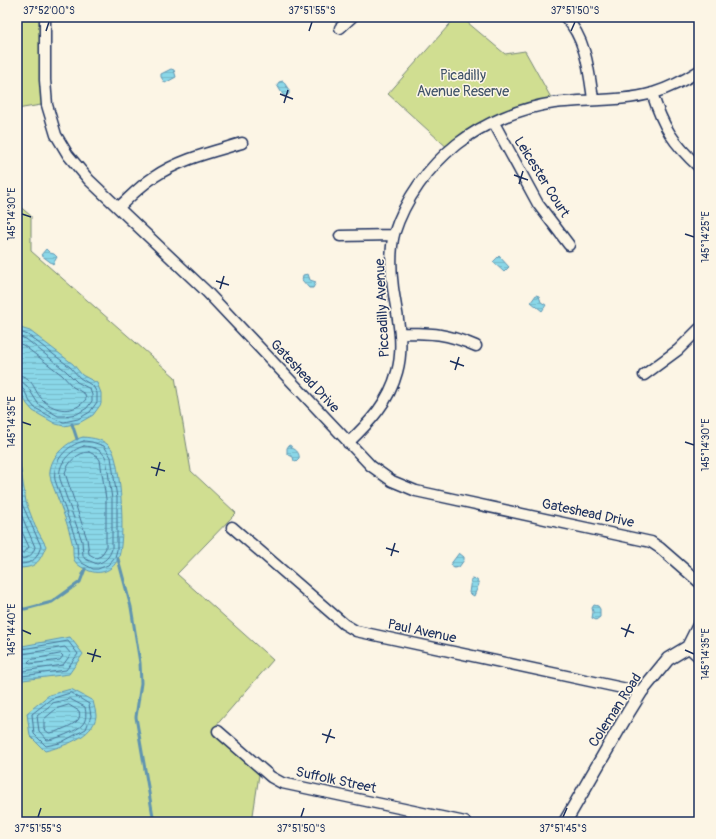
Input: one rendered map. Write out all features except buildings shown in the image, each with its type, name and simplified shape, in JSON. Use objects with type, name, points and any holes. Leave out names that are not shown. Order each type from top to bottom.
[{"type":"street","name":"Gateshead Drive","points":[[45,17],[46,98],[56,135],[68,156],[78,169],[207,292],[348,443],[380,473],[404,487],[416,491],[645,540],[660,548],[699,582]]},
{"type":"street","points":[[340,28],[352,17]]},
{"type":"street","points":[[565,17],[576,31],[582,45],[588,67],[593,99]]},
{"type":"street","name":"Piccadilly Avenue","points":[[348,443],[382,407],[391,391],[398,370],[400,333],[393,287],[392,253],[394,235],[408,201],[427,174],[443,156],[458,144],[494,123],[521,111],[539,106],[652,93],[690,77],[699,71]]},
{"type":"street","points":[[652,93],[659,114],[673,140],[680,149],[699,167]]},
{"type":"street","name":"Leicester Court","points":[[494,123],[538,204],[569,245]]},
{"type":"street","points":[[119,207],[145,183],[173,165],[242,142]]},
{"type":"street","points":[[340,236],[394,235]]},
{"type":"street","points":[[644,375],[678,350],[699,330]]},
{"type":"street","points":[[400,333],[439,334],[458,338],[476,346]]},
{"type":"street","name":"Paul Avenue","points":[[232,527],[344,624],[356,631],[641,692]]},
{"type":"street","points":[[699,625],[688,647],[699,657]]},
{"type":"street","name":"Coleman Road","points":[[565,822],[641,692],[668,659],[688,647]]},
{"type":"street","name":"Suffolk Street","points":[[218,731],[271,777],[282,783],[465,822]]},
{"type":"green space","points":[[17,17],[45,17],[47,104],[17,109]]},
{"type":"green space","name":"Picadilly Avenue Reserve","points":[[456,17],[461,17],[505,54],[525,51],[554,103],[521,111],[450,150],[388,94]]},
{"type":"green space","points":[[17,204],[31,216],[31,251],[175,377],[191,471],[236,513],[177,574],[273,660],[214,728],[260,768],[252,822],[17,822]]},
{"type":"water","points":[[171,69],[174,70],[176,77],[165,83],[161,77],[161,74]]},
{"type":"water","points":[[283,81],[289,90],[289,94],[286,96],[283,95],[277,85],[279,82]]},
{"type":"water","points":[[46,249],[57,257],[53,264],[41,255]]},
{"type":"water","points":[[499,256],[509,267],[504,272],[493,262]]},
{"type":"water","points":[[308,274],[310,280],[316,282],[313,288],[309,288],[302,280],[303,275]]},
{"type":"water","points":[[536,295],[539,296],[541,302],[546,305],[542,311],[531,302]]},
{"type":"water","points":[[17,327],[30,331],[73,364],[82,375],[97,383],[101,393],[101,404],[93,415],[79,423],[64,426],[56,424],[33,411],[17,389]]},
{"type":"water","points":[[83,437],[102,441],[111,448],[120,485],[122,537],[120,550],[118,559],[112,567],[104,572],[95,572],[85,569],[74,560],[73,544],[63,511],[51,481],[50,474],[53,460],[66,445]]},
{"type":"water","points":[[17,445],[26,502],[35,526],[46,546],[41,557],[33,566],[23,568],[17,568]]},
{"type":"water","points":[[289,445],[299,454],[299,459],[296,462],[294,461],[293,457],[287,454],[287,448]]},
{"type":"water","points":[[459,553],[464,557],[464,560],[459,567],[454,568],[450,565]]},
{"type":"water","points":[[471,579],[477,580],[479,584],[474,596],[469,593]]},
{"type":"water","points":[[594,605],[598,606],[600,609],[600,617],[596,620],[592,618],[592,608]]},
{"type":"water","points":[[70,637],[83,654],[69,674],[17,682],[17,647]]},
{"type":"water","points":[[71,689],[93,701],[96,716],[94,723],[89,730],[76,740],[45,751],[30,736],[27,713],[49,695]]},
{"type":"waterway","points":[[72,424],[77,439]]},
{"type":"waterway","points":[[118,559],[131,607],[140,663],[141,683],[136,717],[154,822]]},
{"type":"waterway","points":[[17,608],[25,609],[52,602],[80,582],[85,569]]}]
